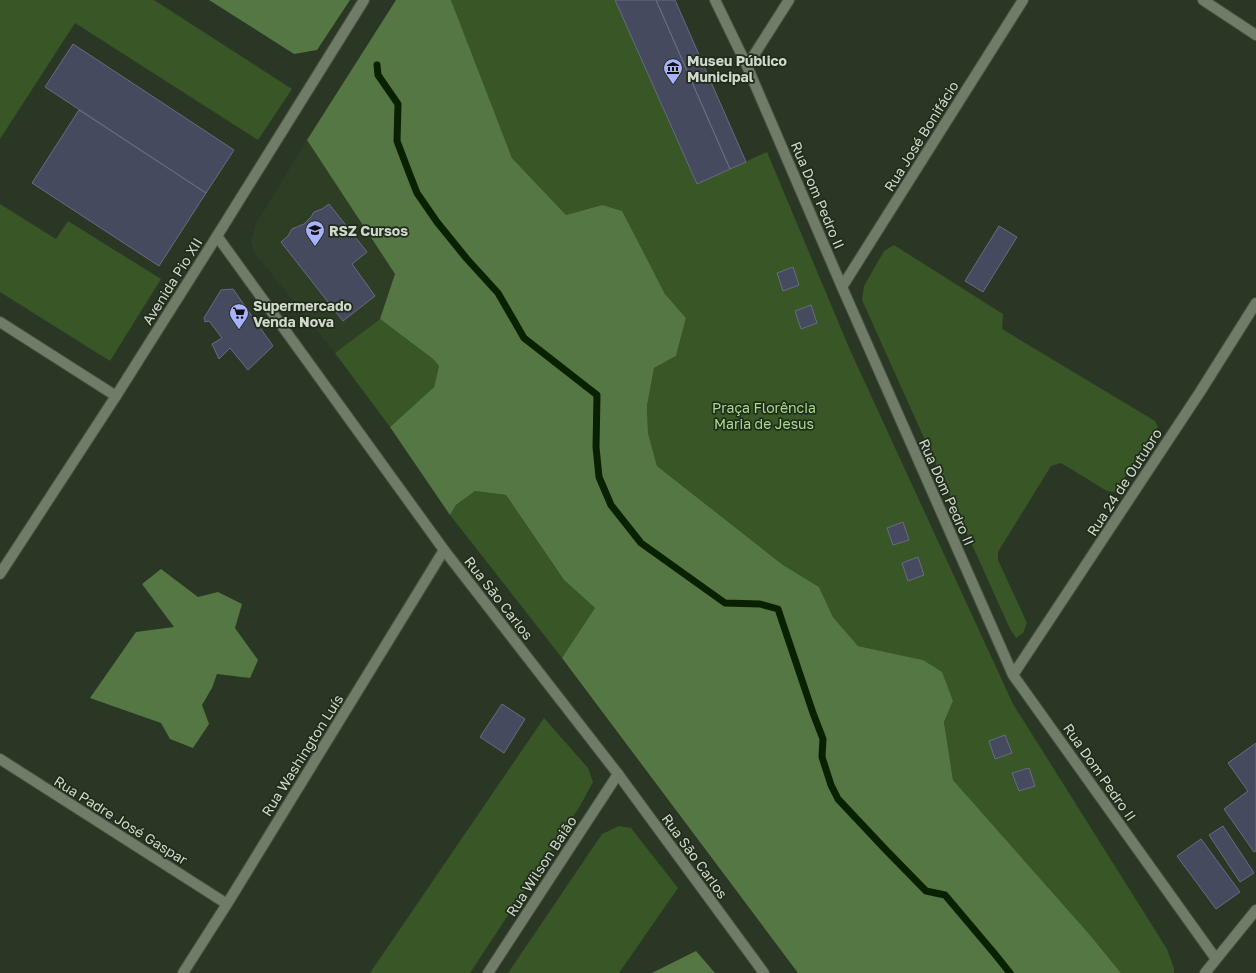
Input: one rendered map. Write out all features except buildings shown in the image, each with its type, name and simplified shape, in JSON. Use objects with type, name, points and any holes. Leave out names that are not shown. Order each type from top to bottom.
[{"type":"street","name":"Avenida Pio XII","points":[[0,574],[116,396],[364,0]]},
{"type":"street","name":"Rua Dom Pedro II","points":[[715,0],[747,66],[842,287],[1013,675],[1216,959]]},
{"type":"street","points":[[747,66],[789,0]]},
{"type":"street","name":"Rua José Bonifácio","points":[[842,287],[1023,0]]},
{"type":"street","points":[[1202,0],[1256,35]]},
{"type":"street","name":"Rua São Carlos","points":[[217,236],[444,550],[618,774],[764,973]]},
{"type":"street","name":"Rua 24 de Outubro","points":[[1013,675],[1200,392],[1256,303]]},
{"type":"street","points":[[0,322],[116,396]]},
{"type":"street","name":"Rua Washington Luís","points":[[183,973],[227,904],[444,550]]},
{"type":"street","name":"Rua Padre José Gaspar","points":[[0,759],[227,904]]},
{"type":"street","name":"Rua Wilson Baião","points":[[488,973],[618,774]]},
{"type":"street","points":[[1205,973],[1256,910]]},
{"type":"shaded area","name":"RSZ Cursos","points":[[307,140],[395,274],[380,319],[335,353],[254,252],[251,241],[256,224]]},
{"type":"green space","points":[[0,0],[154,0],[292,89],[258,140],[75,23],[0,139]]},
{"type":"green space","points":[[209,0],[350,0],[317,50],[294,54]]},
{"type":"green space","points":[[396,0],[451,0],[512,158],[566,215],[602,205],[622,211],[665,294],[686,318],[676,356],[654,368],[647,406],[648,433],[657,466],[783,565],[819,587],[833,617],[858,646],[923,660],[942,672],[953,701],[944,722],[953,780],[1090,935],[1121,973],[798,973],[562,658],[595,608],[564,580],[506,495],[475,491],[456,505],[450,515],[390,427],[434,387],[439,366],[433,359],[380,319],[395,274],[307,140]]},
{"type":"green space","name":"Praça Florência Maria de Jesus","points":[[451,0],[615,0],[697,184],[767,152],[850,350],[1013,704],[1167,949],[1174,968],[1174,973],[1121,973],[1090,935],[953,780],[944,722],[953,701],[923,660],[858,646],[833,617],[819,587],[783,565],[657,466],[648,433],[647,406],[654,368],[676,356],[686,318],[665,294],[655,275],[602,205],[566,215],[512,158]]},
{"type":"green space","points":[[0,204],[56,239],[68,221],[161,279],[110,361],[0,292]]},
{"type":"green space","points":[[894,245],[1003,314],[1002,329],[1155,421],[1158,427],[1115,492],[1107,491],[1061,463],[1051,466],[998,552],[998,560],[1027,623],[1023,633],[1016,638],[1010,629],[862,300],[864,286],[884,251]]},
{"type":"green space","points":[[380,319],[433,359],[439,366],[434,387],[390,427],[335,353]]},
{"type":"green space","points":[[475,491],[506,495],[564,580],[596,609],[562,658],[450,515],[456,505]]},
{"type":"green space","points":[[161,569],[198,597],[218,592],[242,604],[235,628],[258,660],[250,678],[217,674],[212,688],[202,705],[209,724],[193,748],[170,739],[161,723],[90,698],[136,632],[174,627],[142,584]]},
{"type":"green space","points":[[544,718],[588,768],[593,782],[580,806],[470,973],[370,973]]},
{"type":"green space","points":[[619,826],[631,828],[678,888],[619,973],[508,973],[602,834]]},
{"type":"green space","points":[[696,951],[715,973],[652,973]]},
{"type":"waterway","points":[[377,65],[378,75],[398,104],[397,141],[417,193],[437,222],[467,259],[498,293],[524,338],[597,395],[596,447],[599,477],[611,505],[641,543],[725,603],[760,604],[778,609],[823,739],[822,757],[831,785],[838,799],[926,891],[945,895],[1010,973]]},
{"type":"place","name":"Museu Público Municipal","points":[[673,85]]},
{"type":"place","name":"RSZ Cursos","points":[[315,247]]},
{"type":"place","name":"Supermercado Venda Nova","points":[[239,330]]}]
